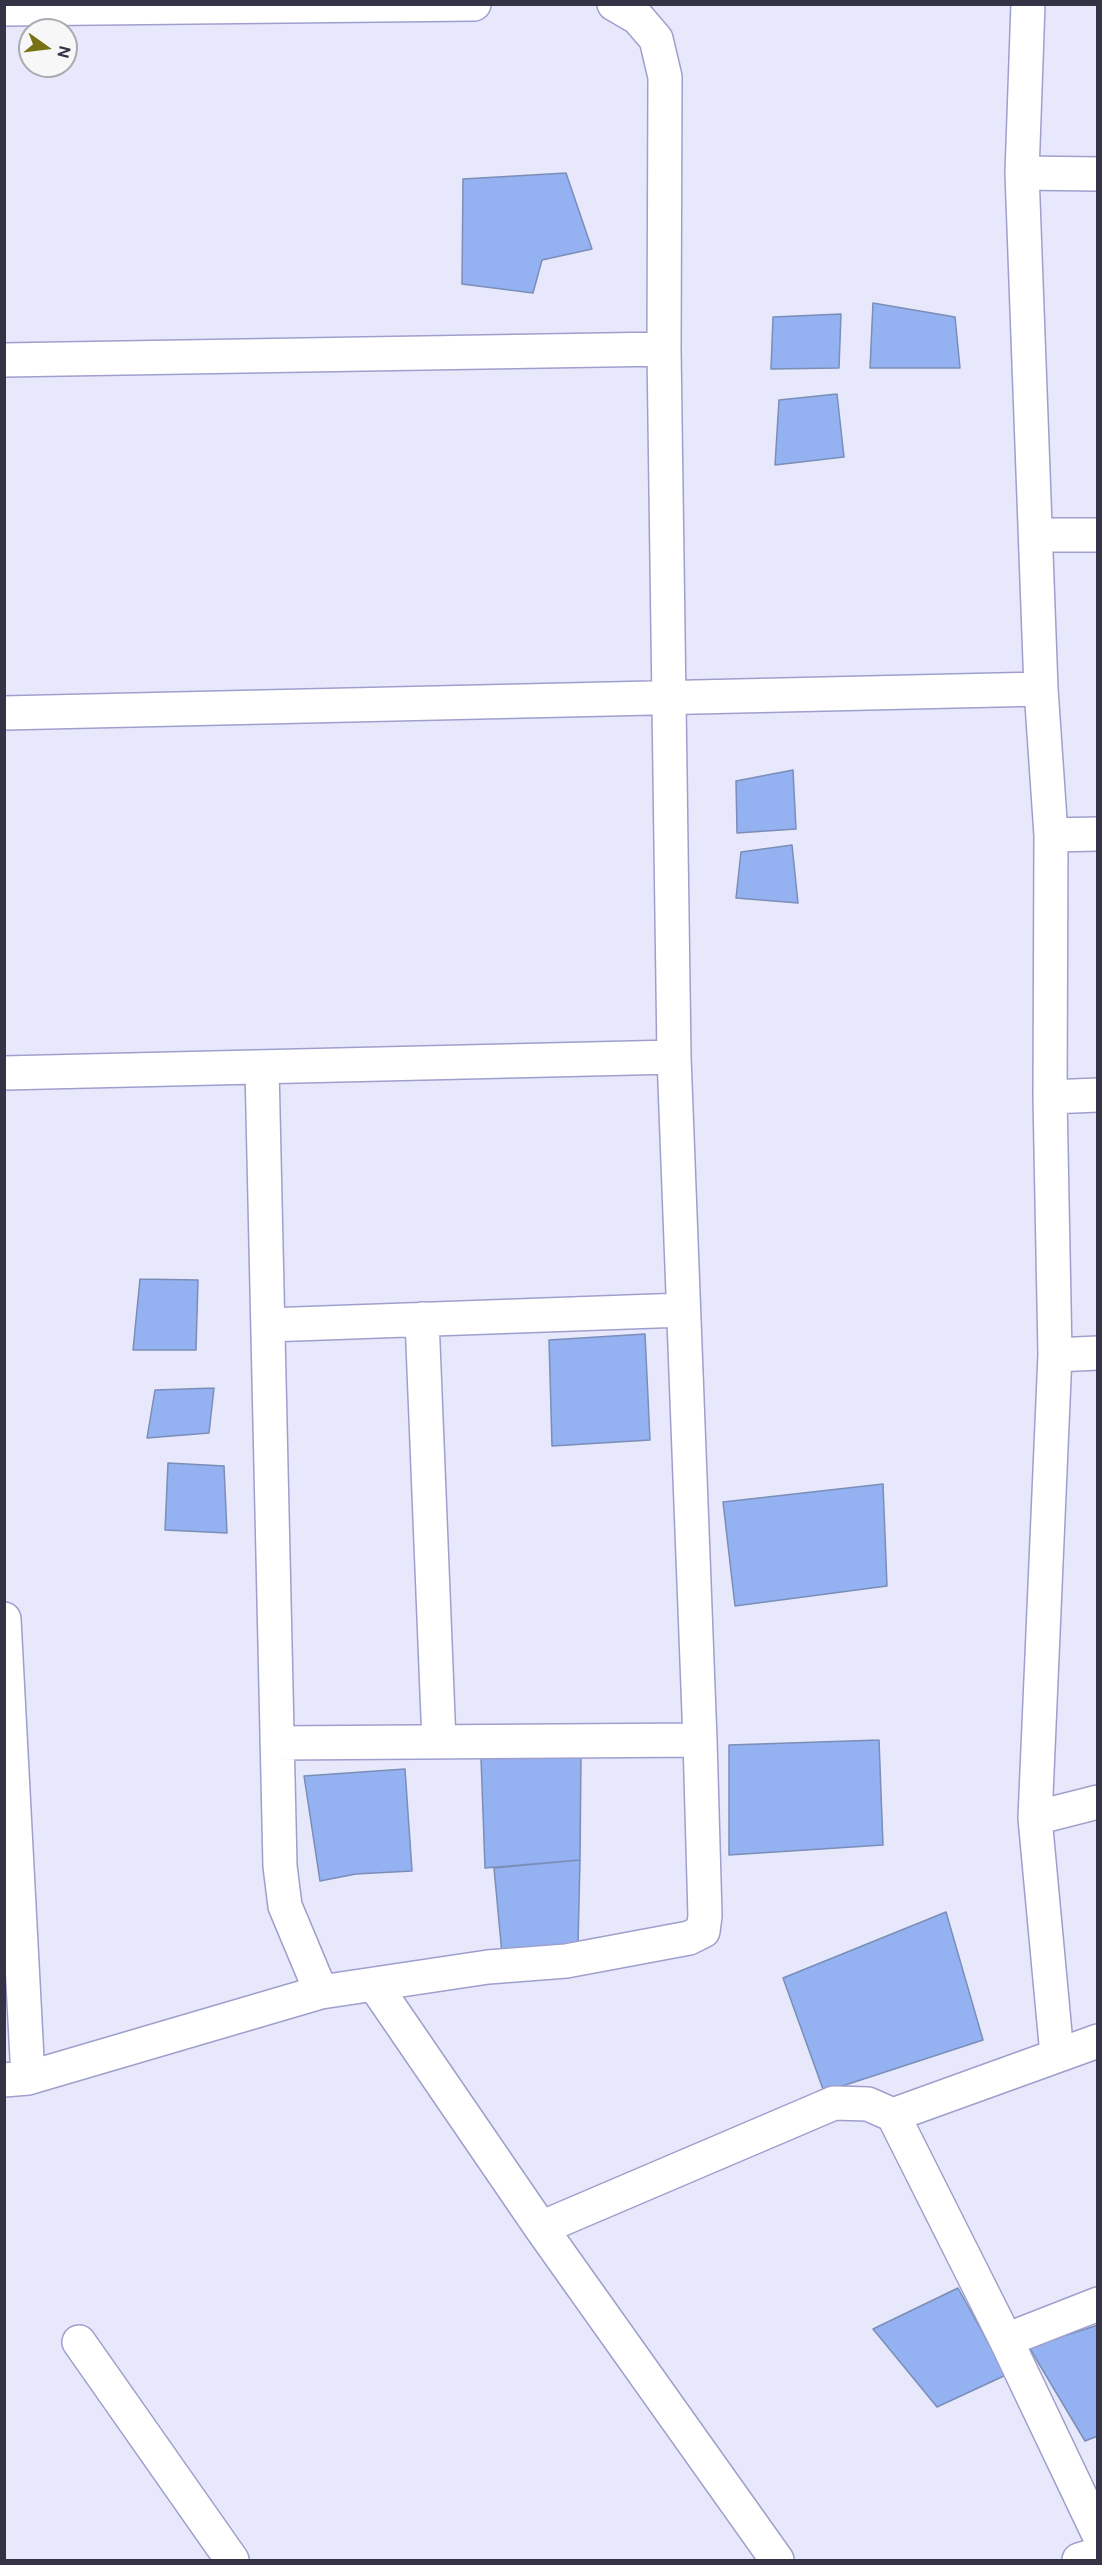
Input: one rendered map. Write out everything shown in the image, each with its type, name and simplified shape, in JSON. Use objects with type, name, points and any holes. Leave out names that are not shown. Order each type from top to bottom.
[{"type":"street","points":[[4,9],[474,4]]},
{"type":"street","points":[[4,1618],[16,2079],[321,1992],[488,1967],[566,1961],[689,1938],[703,1931],[705,1916],[700,1740],[674,1058],[664,349],[665,76],[656,39],[638,18],[614,4]]},
{"type":"street","points":[[1028,4],[1022,173],[1041,689],[1051,836],[1050,1097],[1055,1355],[1035,1818],[1057,2055]]},
{"type":"street","points":[[1022,173],[1098,174]]},
{"type":"street","points":[[4,360],[664,349]]},
{"type":"street","points":[[1036,536],[1098,535]]},
{"type":"street","points":[[4,713],[1041,689]]},
{"type":"street","points":[[1051,836],[1098,834]]},
{"type":"street","points":[[4,1073],[674,1058]]},
{"type":"street","points":[[262,1068],[280,1866],[285,1906],[321,1992]]},
{"type":"street","points":[[1050,1097],[1098,1095]]},
{"type":"street","points":[[268,1325],[683,1310]]},
{"type":"street","points":[[422,1320],[439,1742]]},
{"type":"street","points":[[1055,1355],[1098,1353]]},
{"type":"street","points":[[277,1743],[700,1740]]},
{"type":"street","points":[[1035,1818],[1098,1802]]},
{"type":"street","points":[[374,1984],[541,2228],[777,2560]]},
{"type":"street","points":[[893,2115],[1098,2041]]},
{"type":"street","points":[[541,2228],[834,2103],[868,2104],[893,2115],[1006,2340],[1098,2533]]},
{"type":"street","points":[[1006,2340],[1098,2304]]},
{"type":"street","points":[[79,2342],[231,2560]]},
{"type":"street","points":[[1079,2560],[1098,2554]]},
{"type":"building","points":[[566,173],[592,249],[542,260],[533,293],[462,284],[463,179]]},
{"type":"building","points":[[873,303],[955,317],[960,368],[870,368]]},
{"type":"building","points":[[841,314],[839,368],[771,369],[773,317]]},
{"type":"building","points":[[837,394],[844,457],[775,465],[779,400]]},
{"type":"building","points":[[793,770],[796,829],[737,833],[736,781]]},
{"type":"building","points":[[792,845],[798,903],[736,898],[741,852]]},
{"type":"building","points":[[140,1279],[198,1280],[196,1350],[133,1350]]},
{"type":"building","points":[[645,1334],[650,1440],[552,1446],[549,1340]]},
{"type":"building","points":[[214,1388],[209,1433],[147,1438],[155,1390]]},
{"type":"building","points":[[168,1463],[224,1466],[227,1533],[165,1530]]},
{"type":"building","points":[[883,1484],[887,1586],[735,1606],[723,1502]]},
{"type":"building","points":[[879,1740],[883,1845],[729,1855],[729,1745]]},
{"type":"building","points":[[581,1753],[580,1860],[485,1868],[481,1758]]},
{"type":"building","points":[[405,1769],[412,1871],[356,1874],[320,1881],[304,1776]]},
{"type":"building","points":[[580,1860],[578,1946],[502,1954],[494,1868]]},
{"type":"building","points":[[946,1912],[983,2040],[824,2092],[783,1978]]},
{"type":"building","points":[[958,2288],[1006,2375],[937,2407],[873,2329]]},
{"type":"building","points":[[1098,2325],[1098,2436],[1085,2441],[1029,2347]]}]
